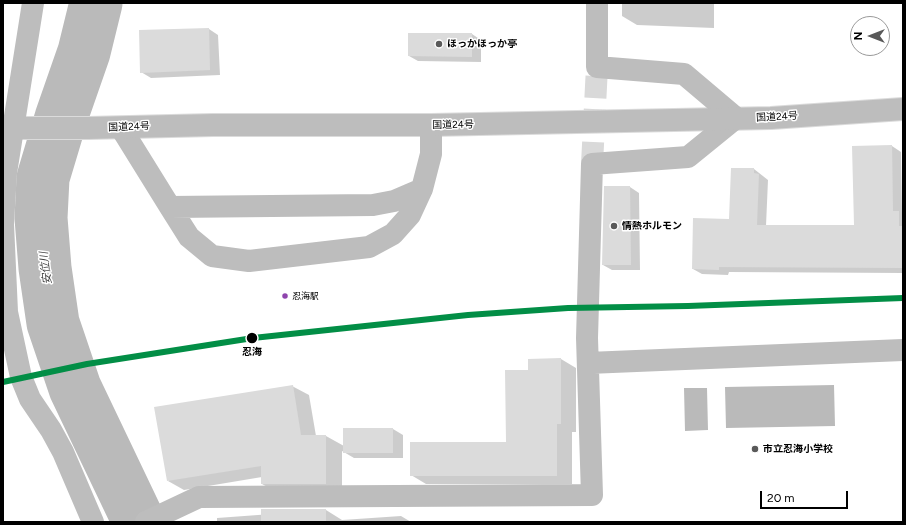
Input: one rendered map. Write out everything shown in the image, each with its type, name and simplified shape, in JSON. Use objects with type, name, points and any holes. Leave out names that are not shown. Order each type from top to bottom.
[{"type":"main road","points":[[33,3],[15,128],[6,173],[3,224],[7,312],[21,377],[30,399],[51,430],[63,452],[93,522]]},
{"type":"main road","points":[[155,517],[199,497],[592,495],[587,292],[592,164],[688,157],[736,118],[684,74],[597,67],[598,3]]},
{"type":"main road","name":"国道24号","points":[[15,128],[121,128],[213,125],[431,125],[736,118],[903,109]]},
{"type":"main road","points":[[121,128],[170,208],[190,237],[212,256],[249,262],[369,247],[393,234],[410,215],[422,188],[431,154],[431,125]]},
{"type":"main road","points":[[170,208],[374,205],[394,201],[422,188]]},
{"type":"main road","points":[[588,363],[903,350]]},
{"type":"shaded area","points":[[834,385],[835,426],[726,428],[725,387]]},
{"type":"shaded area","points":[[684,388],[707,388],[708,430],[685,431]]},
{"type":"building","points":[[209,28],[210,70],[140,73],[139,30]]},
{"type":"building","points":[[408,33],[472,33],[472,57],[408,56]]},
{"type":"building","points":[[892,145],[893,211],[899,211],[899,226],[902,226],[902,268],[719,267],[719,270],[692,269],[693,218],[729,219],[731,168],[754,168],[754,173],[759,174],[757,225],[854,225],[852,146]]},
{"type":"building","name":"情熱ホルモン","points":[[604,186],[630,186],[631,265],[602,265]]},
{"type":"building","points":[[561,358],[561,424],[557,424],[557,476],[410,476],[410,442],[506,442],[505,370],[528,370],[528,359]]},
{"type":"building","points":[[293,385],[301,435],[326,435],[326,484],[261,484],[261,466],[167,481],[154,407]]},
{"type":"building","points":[[343,428],[393,428],[393,453],[343,453]]},
{"type":"building","points":[[261,509],[326,509],[326,522],[261,522]]},
{"type":"waterway","name":"安位川","points":[[96,3],[84,52],[61,118],[43,178],[41,218],[45,268],[53,323],[75,388],[139,522]]},
{"type":"tunnel","points":[[592,164],[597,67]]},
{"type":"transit line","points":[[3,382],[87,364],[253,338],[468,315],[568,308],[688,306],[903,298]]},
{"type":"place","name":"ほっかほっか亭","points":[[439,44]]},
{"type":"place","name":"情熱ホルモン","points":[[614,226]]},
{"type":"place","name":"忍海駅","points":[[285,296]]},
{"type":"place","name":"忍海","points":[[252,338]]},
{"type":"place","name":"市立忍海小学校","points":[[755,449]]}]
